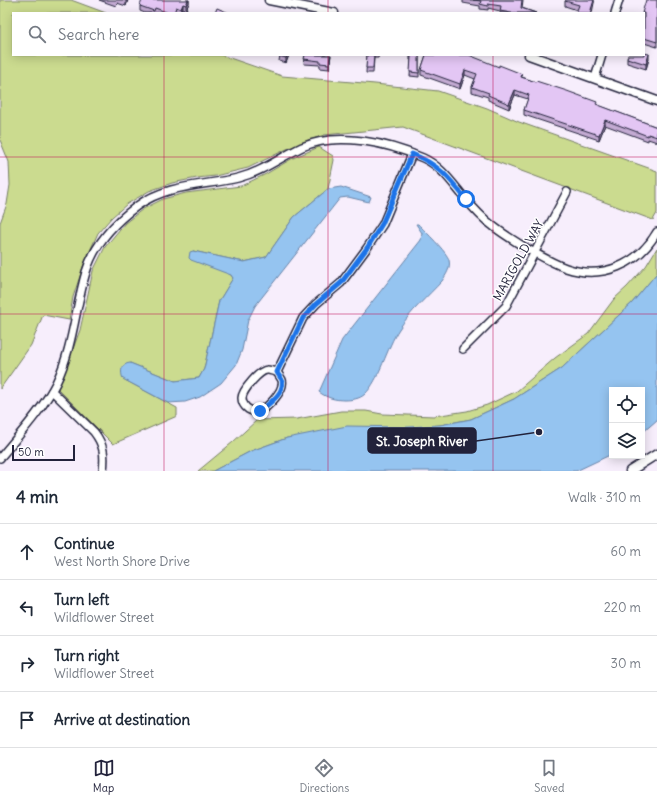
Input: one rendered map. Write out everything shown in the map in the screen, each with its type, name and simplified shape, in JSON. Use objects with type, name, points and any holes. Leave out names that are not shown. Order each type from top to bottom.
[{"type":"street","points":[[269,0],[329,12]]},
{"type":"street","points":[[615,12],[619,0]]},
{"type":"street","points":[[532,56],[657,101]]},
{"type":"street","points":[[595,78],[602,56]]},
{"type":"street","points":[[0,458],[52,391],[56,383],[68,353],[79,300],[89,264],[98,246],[105,236],[124,216],[146,200],[168,191],[240,177],[251,173],[301,147],[340,138],[388,146],[424,159],[445,173],[470,204],[493,226],[509,238],[535,253],[567,268],[583,272],[600,272],[625,264],[644,250],[657,232]]},
{"type":"street","points":[[277,372],[303,318],[316,304],[341,283],[367,248],[382,224],[412,154]]},
{"type":"street","name":"MARIGOLD WAY","points":[[462,349],[506,306],[567,192]]},
{"type":"street","points":[[268,369],[277,372],[282,380],[282,388],[277,396],[260,411],[248,409],[243,404],[242,398],[244,392],[260,372],[268,369]]},
{"type":"street","points":[[52,391],[94,432],[98,438],[105,457],[103,471]]},
{"type":"street","points":[[630,471],[657,454]]},
{"type":"green space","points":[[0,0],[71,0],[103,12],[12,12],[12,56],[224,56],[282,76],[438,91],[487,108],[519,122],[657,171],[657,213],[653,220],[403,127],[324,135],[289,148],[248,168],[215,176],[172,183],[149,191],[127,204],[112,217],[98,233],[84,264],[73,297],[69,320],[43,315],[31,345],[0,389],[0,223],[7,204],[10,185],[9,162],[0,140]]},
{"type":"green space","points":[[319,147],[333,156],[334,160],[328,189],[294,217],[266,257],[244,262],[193,251],[231,275],[233,278],[219,301],[204,369],[199,378],[175,381],[130,363],[123,379],[177,408],[177,416],[113,444],[58,389],[80,330],[93,271],[105,247],[125,223],[143,209],[163,199],[186,193],[241,186],[266,174],[293,158]]},
{"type":"green space","points":[[657,248],[657,273],[632,303],[562,368],[514,399],[471,419],[440,425],[287,438],[251,451],[213,471],[198,471],[257,420],[297,419],[341,411],[366,411],[382,414],[434,416],[467,411],[487,405],[517,391],[555,358],[588,334],[614,299],[646,266]]},
{"type":"water","points":[[341,187],[371,197],[369,202],[348,197],[340,198],[255,306],[248,320],[242,350],[236,365],[221,383],[200,397],[185,402],[168,403],[123,379],[122,368],[130,363],[175,381],[199,378],[204,369],[219,301],[233,278],[231,275],[191,260],[189,258],[190,252],[193,251],[244,262],[266,257],[294,217],[328,189]]},
{"type":"water","points":[[416,224],[418,224],[430,236],[447,256],[449,260],[449,269],[442,281],[403,323],[395,336],[375,381],[365,394],[358,398],[347,400],[334,399],[325,396],[319,392],[342,340],[421,240],[422,233]]},
{"type":"water","points":[[657,273],[657,420],[645,430],[645,387],[609,387],[609,455],[576,471],[213,471],[251,451],[287,438],[347,426],[408,427],[440,425],[471,419],[514,399],[562,368],[632,303]]},
{"type":"building","points":[[142,0],[188,0],[186,5],[183,4],[181,9],[176,7],[174,12],[166,12],[155,8],[154,11],[140,6]]},
{"type":"building","points":[[473,0],[522,0],[521,8],[533,12],[500,11],[501,6],[488,4],[488,6],[480,4],[481,1]]},
{"type":"building","points":[[594,0],[590,12],[576,12],[579,5],[565,1]]},
{"type":"building","points":[[646,0],[657,0],[657,42],[645,38],[645,12],[642,12]]},
{"type":"building","points":[[217,8],[227,12],[215,12]]},
{"type":"building","points":[[645,53],[649,54],[646,64],[627,58],[628,56],[645,56]]},
{"type":"building","points":[[305,56],[330,56],[329,64],[304,59]]},
{"type":"building","points":[[367,56],[374,56],[373,68],[366,68]]},
{"type":"building","points":[[411,56],[419,56],[419,73],[410,72]]},
{"type":"building","points":[[426,56],[472,56],[522,74],[521,77],[597,102],[596,104],[657,127],[657,137],[648,134],[648,136],[605,120],[599,135],[524,110],[529,95],[515,90],[509,104],[488,95],[489,93],[472,87],[477,74],[465,70],[460,84],[421,70]]},
{"type":"place","name":"St. Joseph River","points":[[539,432]]},
{"type":"route","points":[[260,411],[277,396],[282,388],[282,380],[277,372],[303,318],[316,304],[341,283],[367,248],[382,224],[412,154],[424,159],[445,173],[466,199]]}]
